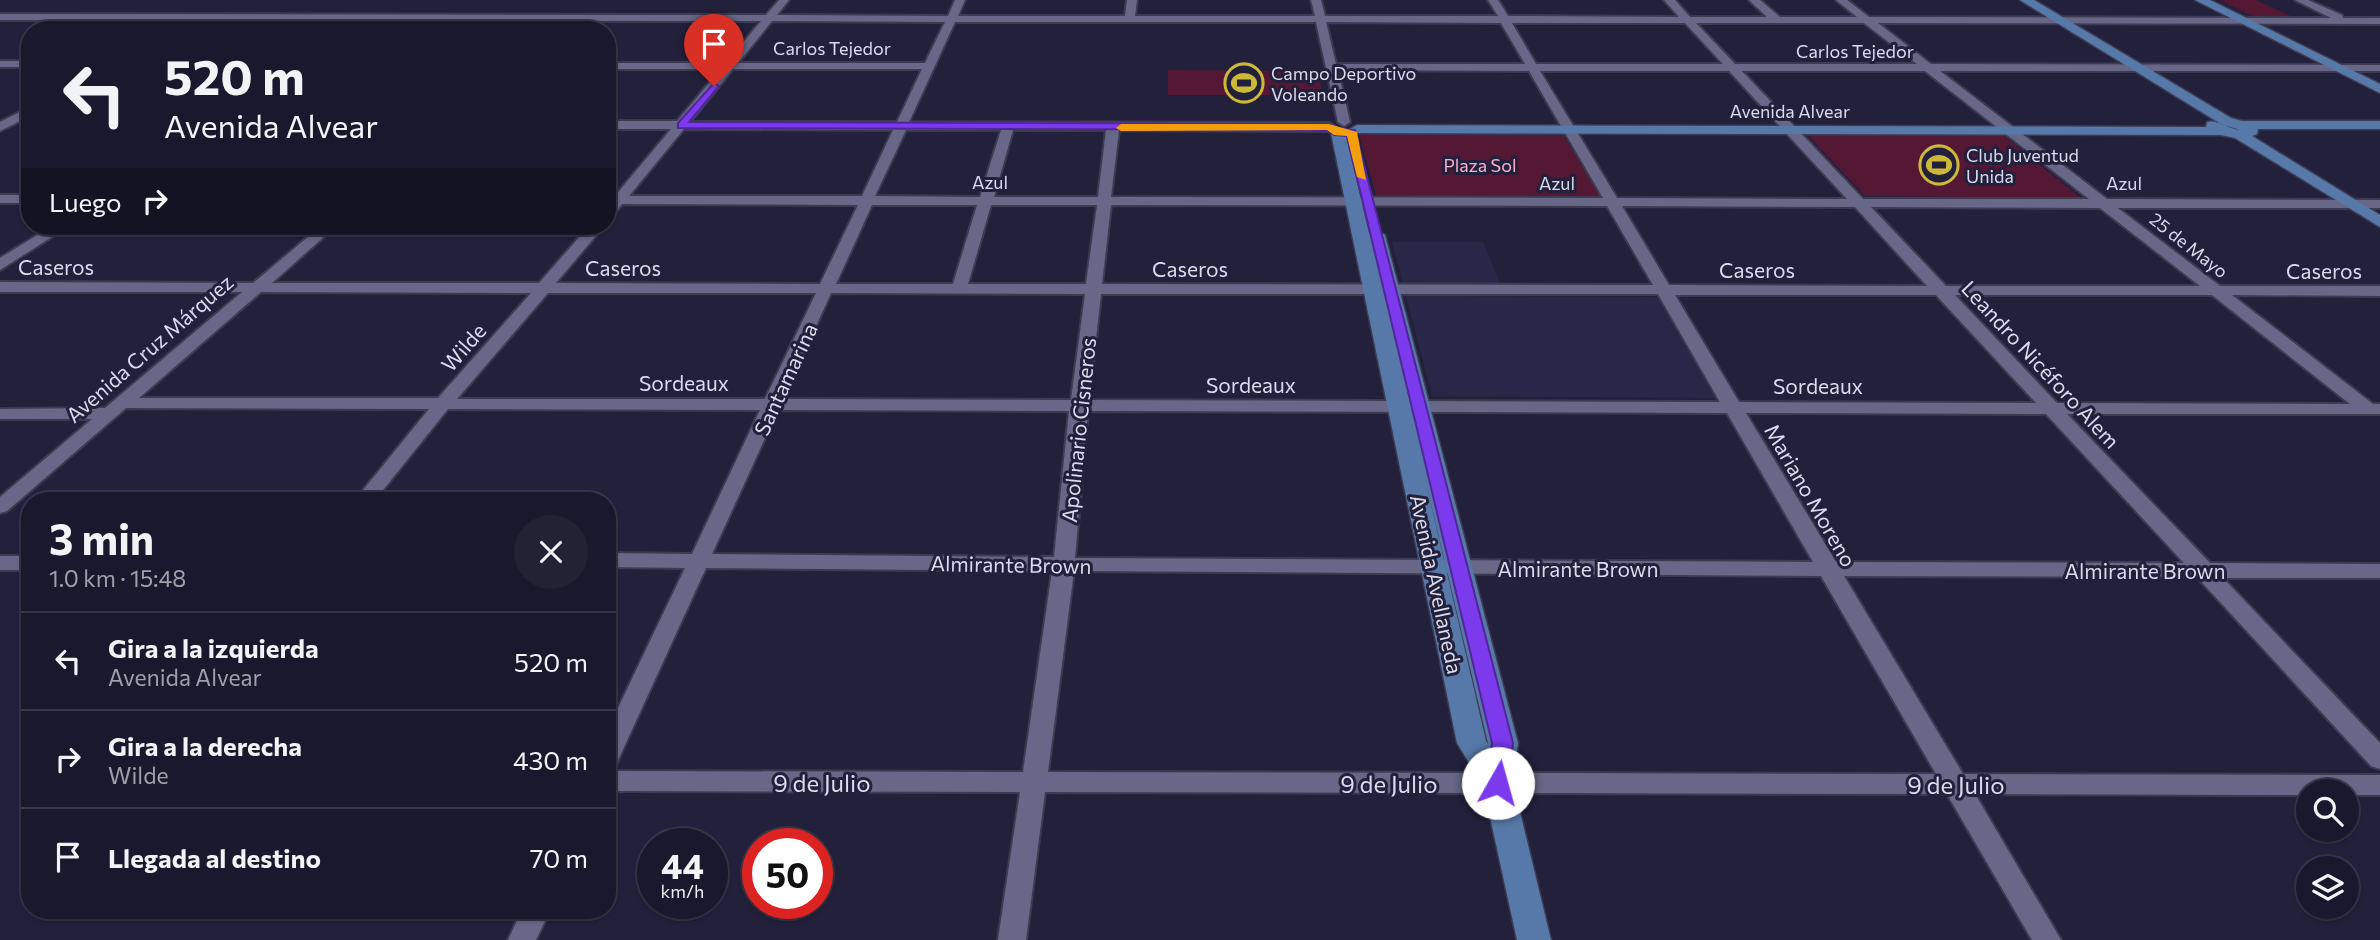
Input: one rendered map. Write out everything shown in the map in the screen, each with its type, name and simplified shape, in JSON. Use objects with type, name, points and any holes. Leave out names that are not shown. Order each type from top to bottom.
[{"type":"main road","points":[[2018,0],[2357,204],[2380,222]]},
{"type":"main road","points":[[2026,0],[2054,20]]},
{"type":"main road","points":[[2201,0],[2380,82]]},
{"type":"main road","points":[[2213,0],[2247,20]]},
{"type":"main road","points":[[2345,68],[2380,89]]},
{"type":"main road","name":"Avenida Alvear","points":[[2232,128],[2380,125]]},
{"type":"main road","name":"Avenida Alvear","points":[[1345,128],[2006,127],[2380,131]]},
{"type":"main road","name":"Avenida Avellaneda","points":[[1345,128],[1409,407],[1459,568],[1503,743],[1498,783],[1534,940]]},
{"type":"main road","points":[[2357,204],[2380,214]]},
{"type":"main road","name":"Avenida Avellaneda","points":[[1409,407],[1434,568],[1472,743],[1498,783]]},
{"type":"street","points":[[616,197],[681,125],[784,0]]},
{"type":"street","name":"Santamarina","points":[[616,739],[960,0]]},
{"type":"street","points":[[1130,18],[1132,0]]},
{"type":"street","name":"Avenida Avellaneda","points":[[1316,0],[1345,128]]},
{"type":"street","name":"Mariano Moreno","points":[[1493,0],[2047,940]]},
{"type":"street","name":"Leandro Nicéforo Alem","points":[[1669,0],[2380,759]]},
{"type":"street","points":[[1754,0],[1776,19]]},
{"type":"street","name":"25 de Mayo","points":[[1841,0],[2376,412]]},
{"type":"street","points":[[2301,0],[2344,21]]},
{"type":"street","points":[[574,21],[588,9]]},
{"type":"street","points":[[0,17],[2380,21]]},
{"type":"street","points":[[0,29],[26,17]]},
{"type":"street","points":[[201,21],[208,17]]},
{"type":"street","points":[[382,21],[387,18]]},
{"type":"street","points":[[0,64],[21,64]]},
{"type":"street","name":"Carlos Tejedor","points":[[616,66],[930,66]]},
{"type":"street","name":"Carlos Tejedor","points":[[1330,67],[2380,68]]},
{"type":"street","points":[[1,126],[21,116]]},
{"type":"street","points":[[1,126],[21,125]]},
{"type":"street","name":"Avenida Alvear","points":[[616,125],[1345,128]]},
{"type":"street","points":[[959,289],[1008,127]]},
{"type":"street","name":"Apolinario Cisneros","points":[[1012,940],[1064,565],[1079,406],[1113,128]]},
{"type":"street","points":[[0,199],[21,199]]},
{"type":"street","name":"Azul","points":[[616,200],[2380,204]]},
{"type":"street","points":[[0,265],[48,235]]},
{"type":"street","name":"Avenida Cruz Márquez","points":[[0,507],[317,235]]},
{"type":"street","name":"Wilde","points":[[372,492],[444,403],[589,235]]},
{"type":"street","name":"Caseros","points":[[0,287],[2380,291]]},
{"type":"street","name":"Sordeaux","points":[[0,414],[116,408],[444,403],[2051,408],[2376,412]]},
{"type":"street","name":"Almirante Brown","points":[[616,560],[1434,568],[2380,571]]},
{"type":"street","points":[[0,563],[21,563]]},
{"type":"street","name":"9 de Julio","points":[[616,781],[2380,785]]},
{"type":"street","points":[[522,940],[532,919]]},
{"type":"shaded area","points":[[1392,242],[1483,242],[1501,286],[1404,286]]},
{"type":"shaded area","points":[[1406,296],[1657,297],[1715,398],[1432,396]]},
{"type":"green space","points":[[2220,0],[2256,0],[2295,18],[2257,18]]},
{"type":"green space","name":"Campo Deportivo Voleando","points":[[1168,70],[1317,71],[1323,95],[1168,95]]},
{"type":"green space","name":"Plaza Sol","points":[[1371,131],[1562,133],[1602,199],[1377,197],[1359,135]]},
{"type":"green space","name":"Club Juventud Unida","points":[[1806,133],[2003,135],[2081,198],[1865,196]]},
{"type":"slow traffic","points":[[1121,128],[1329,127],[1330,130],[1338,132],[1351,132],[1362,177]]},
{"type":"place","name":"Campo Deportivo Voleando","points":[[1244,83]]},
{"type":"place","name":"Club Juventud Unida","points":[[1939,165]]},
{"type":"route","points":[[714,86],[681,125],[1329,127],[1330,130],[1338,132],[1351,132],[1503,743],[1498,783]]}]
